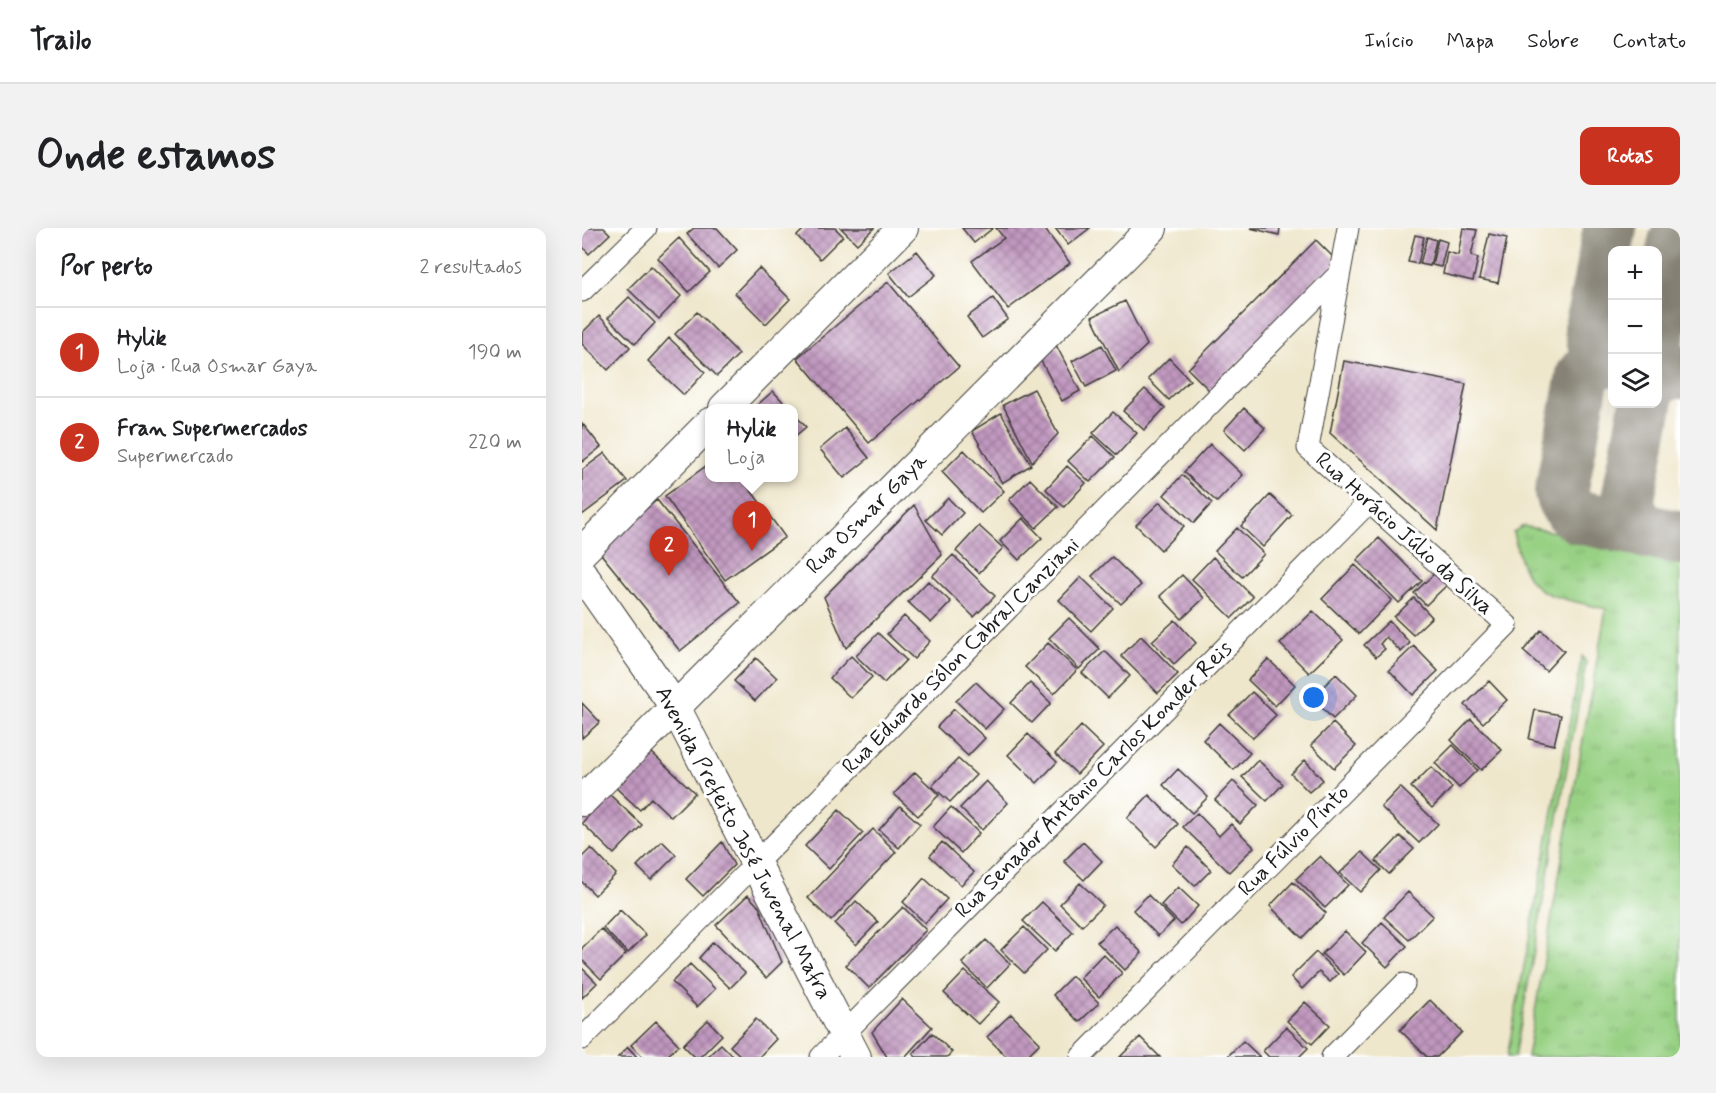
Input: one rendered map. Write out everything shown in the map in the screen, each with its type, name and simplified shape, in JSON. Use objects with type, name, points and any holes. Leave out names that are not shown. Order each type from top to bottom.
[{"type":"main road","points":[[728,404],[903,228]]},
{"type":"main road","name":"Rua Osmar Gaya","points":[[582,801],[1152,228]]},
{"type":"main road","points":[[582,552],[705,428]]},
{"type":"main road","name":"Avenida Prefeito José Juvenal Mafra","points":[[582,574],[675,707],[850,1045]]},
{"type":"street","points":[[582,291],[646,228]]},
{"type":"street","name":"Rua Horácio Júlio da Silva","points":[[1348,228],[1308,448],[1507,625]]},
{"type":"street","name":"Rua Eduardo Sólon Cabral Canziani","points":[[582,1039],[1339,273]]},
{"type":"street","name":"Rua Senador Antônio Carlos Konder Reis","points":[[821,1057],[850,1045],[1368,503]]},
{"type":"street","name":"Rua Fúlvio Pinto","points":[[1081,1057],[1507,625]]},
{"type":"street","points":[[1332,1057],[1404,984]]},
{"type":"green space","points":[[1523,526],[1680,556],[1680,1057],[1527,1057],[1606,609],[1554,596],[1542,591],[1533,583],[1525,571],[1513,532]]},
{"type":"green space","points":[[1582,656],[1586,662],[1515,1057],[1507,1057]]},
{"type":"building","points":[[582,228],[604,228],[610,234],[589,254],[582,246]]},
{"type":"building","points":[[694,228],[717,228],[737,250],[718,268],[687,234]]},
{"type":"building","points":[[805,228],[835,228],[843,236],[820,259],[797,236]]},
{"type":"building","points":[[841,228],[874,228],[857,244]]},
{"type":"building","points":[[962,228],[993,228],[974,243]]},
{"type":"building","points":[[996,228],[1044,228],[1070,263],[1008,309],[972,261],[1004,238]]},
{"type":"building","points":[[1055,228],[1090,228],[1068,245]]},
{"type":"building","points":[[1250,228],[1280,228],[1279,235]]},
{"type":"building","points":[[1463,228],[1477,230],[1471,256],[1478,258],[1473,281],[1443,274],[1447,252],[1458,255]]},
{"type":"building","points":[[1489,234],[1507,238],[1498,283],[1479,279]]},
{"type":"building","points":[[1415,235],[1424,237],[1418,264],[1408,262]]},
{"type":"building","points":[[1427,237],[1436,240],[1430,266],[1420,264]]},
{"type":"building","points":[[679,238],[710,272],[689,292],[658,258]]},
{"type":"building","points":[[1438,239],[1447,242],[1441,267],[1432,265]]},
{"type":"building","points":[[1316,240],[1338,262],[1210,391],[1188,369]]},
{"type":"building","points":[[917,251],[936,275],[908,297],[889,273]]},
{"type":"building","points":[[651,266],[681,296],[659,319],[628,289]]},
{"type":"building","points":[[759,268],[790,299],[766,324],[735,293]]},
{"type":"building","points":[[888,282],[959,367],[869,443],[797,358]]},
{"type":"building","points":[[629,297],[655,323],[635,344],[608,318]]},
{"type":"building","points":[[993,298],[1008,319],[982,338],[967,317]]},
{"type":"building","points":[[1125,301],[1147,345],[1119,372],[1092,317]]},
{"type":"building","points":[[697,312],[739,354],[717,376],[675,334]]},
{"type":"building","points":[[599,316],[630,347],[608,370],[582,344],[582,333]]},
{"type":"building","points":[[669,338],[705,372],[684,395],[648,361]]},
{"type":"building","points":[[1056,345],[1080,391],[1062,401],[1038,355]]},
{"type":"building","points":[[1102,345],[1116,371],[1086,387],[1072,361]]},
{"type":"building","points":[[1169,358],[1190,380],[1169,400],[1148,379]]},
{"type":"building","points":[[1344,361],[1466,384],[1437,530],[1330,433]]},
{"type":"building","points":[[1034,389],[1058,434],[1032,462],[1003,405]]},
{"type":"building","points":[[1145,389],[1165,408],[1144,430],[1123,411]]},
{"type":"building","points":[[773,391],[785,404],[758,404]]},
{"type":"building","points":[[1244,408],[1265,428],[1245,450],[1224,430]]},
{"type":"building","points":[[1113,412],[1137,433],[1117,455],[1093,433]]},
{"type":"building","points":[[1001,413],[1031,465],[1002,483],[972,431]]},
{"type":"building","points":[[798,418],[806,427],[798,434]]},
{"type":"building","points":[[582,423],[601,447],[582,462]]},
{"type":"building","points":[[845,428],[869,458],[844,478],[820,449]]},
{"type":"building","points":[[1093,436],[1115,457],[1090,482],[1068,461]]},
{"type":"building","points":[[1210,444],[1243,475],[1217,502],[1184,472]]},
{"type":"building","points":[[964,450],[1004,491],[981,513],[942,472]]},
{"type":"building","points":[[605,453],[627,481],[582,515],[582,470]]},
{"type":"building","points":[[1067,466],[1086,483],[1064,507],[1046,489]]},
{"type":"building","points":[[705,467],[705,482],[745,482],[785,537],[725,580],[665,496]]},
{"type":"building","points":[[1182,475],[1212,503],[1194,523],[1164,495]]},
{"type":"building","points":[[1030,479],[1058,507],[1036,528],[1009,500]]},
{"type":"building","points":[[1270,495],[1292,515],[1263,547],[1241,526]]},
{"type":"building","points":[[948,498],[963,513],[942,535],[926,520]]},
{"type":"building","points":[[657,500],[740,603],[680,651],[597,549]]},
{"type":"building","points":[[1160,502],[1184,526],[1161,550],[1136,525]]},
{"type":"building","points":[[914,505],[942,555],[846,648],[824,597]]},
{"type":"building","points":[[1023,518],[1042,538],[1019,560],[1000,541]]},
{"type":"building","points":[[979,526],[1003,548],[979,573],[956,551]]},
{"type":"building","points":[[1237,528],[1264,554],[1242,577],[1215,551]]},
{"type":"building","points":[[1379,538],[1422,581],[1399,603],[1357,560]]},
{"type":"building","points":[[953,555],[995,596],[974,617],[932,576]]},
{"type":"building","points":[[1112,557],[1141,585],[1121,604],[1092,576]]},
{"type":"building","points":[[1213,557],[1253,597],[1232,618],[1192,579]]},
{"type":"building","points":[[1355,565],[1392,600],[1359,634],[1322,599]]},
{"type":"building","points":[[1435,573],[1447,585],[1426,605],[1414,593]]},
{"type":"building","points":[[1182,575],[1204,598],[1182,619],[1160,596]]},
{"type":"building","points":[[1081,577],[1113,608],[1091,631],[1059,600]]},
{"type":"building","points":[[928,581],[951,602],[931,623],[908,602]]},
{"type":"building","points":[[1414,598],[1432,617],[1413,635],[1394,617]]},
{"type":"building","points":[[1313,611],[1343,640],[1309,673],[1280,644]]},
{"type":"building","points":[[904,616],[930,641],[914,659],[887,634]]},
{"type":"building","points":[[1069,618],[1100,649],[1079,669],[1049,638]]},
{"type":"building","points":[[1175,620],[1196,643],[1174,664],[1152,641]]},
{"type":"building","points":[[1389,621],[1410,643],[1401,652],[1386,637],[1380,644],[1385,649],[1376,657],[1364,645]]},
{"type":"building","points":[[1541,630],[1564,651],[1546,671],[1523,651]]},
{"type":"building","points":[[878,633],[906,660],[884,683],[856,656]]},
{"type":"building","points":[[1141,636],[1178,674],[1158,693],[1121,656]]},
{"type":"building","points":[[1048,643],[1077,670],[1054,694],[1025,667]]},
{"type":"building","points":[[1414,646],[1438,671],[1413,695],[1389,670]]},
{"type":"building","points":[[1105,651],[1130,676],[1108,698],[1082,673]]},
{"type":"building","points":[[851,656],[872,677],[851,698],[830,678]]},
{"type":"building","points":[[756,658],[777,678],[755,701],[734,681]]},
{"type":"building","points":[[1268,659],[1295,685],[1275,706],[1248,680]]},
{"type":"building","points":[[1336,674],[1357,695],[1333,719],[1312,698]]},
{"type":"building","points":[[1489,681],[1507,700],[1483,723],[1465,705]]},
{"type":"building","points":[[976,682],[1004,709],[985,729],[956,701]]},
{"type":"building","points":[[1030,683],[1051,703],[1032,723],[1011,703]]},
{"type":"building","points":[[1252,692],[1276,715],[1253,738],[1229,715]]},
{"type":"building","points":[[582,703],[600,722],[582,738]]},
{"type":"building","points":[[954,709],[985,738],[968,756],[937,727]]},
{"type":"building","points":[[1535,710],[1561,715],[1554,745],[1529,739]]},
{"type":"building","points":[[1471,719],[1502,750],[1481,770],[1451,740]]},
{"type":"building","points":[[1219,723],[1250,753],[1234,770],[1203,740]]},
{"type":"building","points":[[1333,723],[1356,746],[1334,768],[1311,745]]},
{"type":"building","points":[[1081,726],[1103,747],[1077,774],[1055,754]]},
{"type":"building","points":[[1028,734],[1057,762],[1037,783],[1008,755]]},
{"type":"building","points":[[1453,745],[1477,770],[1459,788],[1435,763]]},
{"type":"building","points":[[649,750],[695,793],[671,817],[651,798],[640,810],[614,786]]},
{"type":"building","points":[[958,759],[976,775],[950,802],[932,786]]},
{"type":"building","points":[[1258,760],[1283,784],[1267,801],[1242,777]]},
{"type":"building","points":[[1305,760],[1323,780],[1309,792],[1291,774]]},
{"type":"building","points":[[1431,767],[1452,788],[1432,808],[1411,787]]},
{"type":"building","points":[[1178,769],[1208,797],[1192,813],[1163,785]]},
{"type":"building","points":[[915,772],[939,795],[918,816],[894,794]]},
{"type":"building","points":[[986,781],[1008,803],[982,830],[960,808]]},
{"type":"building","points":[[1233,781],[1258,805],[1240,824],[1215,800]]},
{"type":"building","points":[[1400,787],[1438,824],[1419,843],[1381,807]]},
{"type":"building","points":[[609,794],[642,825],[614,854],[582,823]]},
{"type":"building","points":[[1149,795],[1178,824],[1156,847],[1127,818]]},
{"type":"building","points":[[900,806],[920,824],[899,848],[879,830]]},
{"type":"building","points":[[951,807],[979,833],[961,853],[933,827]]},
{"type":"building","points":[[839,810],[863,833],[829,869],[805,846]]},
{"type":"building","points":[[1197,813],[1219,836],[1231,824],[1254,847],[1229,872],[1183,827]]},
{"type":"building","points":[[873,829],[896,852],[831,921],[808,898]]},
{"type":"building","points":[[1400,836],[1414,849],[1389,874],[1376,861]]},
{"type":"building","points":[[662,841],[676,855],[651,880],[637,866]]},
{"type":"building","points":[[722,842],[734,865],[703,896],[686,879]]},
{"type":"building","points":[[942,842],[974,872],[961,885],[930,856]]},
{"type":"building","points":[[1083,842],[1102,861],[1084,880],[1064,861]]},
{"type":"building","points":[[1188,847],[1211,870],[1195,886],[1172,864]]},
{"type":"building","points":[[591,848],[616,874],[595,895],[582,882],[582,857]]},
{"type":"building","points":[[1362,852],[1381,870],[1360,892],[1340,873]]},
{"type":"building","points":[[1320,856],[1348,885],[1325,908],[1296,879]]},
{"type":"building","points":[[924,878],[947,899],[925,923],[903,902]]},
{"type":"building","points":[[1293,882],[1326,913],[1302,938],[1270,906]]},
{"type":"building","points":[[1080,883],[1103,905],[1082,926],[1060,904]]},
{"type":"building","points":[[1178,887],[1198,906],[1181,925],[1161,905]]},
{"type":"building","points":[[1408,892],[1433,916],[1409,940],[1384,917]]},
{"type":"building","points":[[748,895],[759,907],[782,962],[766,978],[716,925]]},
{"type":"building","points":[[1148,895],[1174,921],[1158,936],[1133,910]]},
{"type":"building","points":[[856,901],[878,922],[856,945],[835,924]]},
{"type":"building","points":[[1042,902],[1073,932],[1055,951],[1023,921]]},
{"type":"building","points":[[903,907],[926,930],[869,988],[846,965]]},
{"type":"building","points":[[620,910],[646,935],[628,953],[603,928]]},
{"type":"building","points":[[1382,922],[1407,946],[1387,967],[1362,943]]},
{"type":"building","points":[[1115,925],[1142,953],[1125,970],[1097,942]]},
{"type":"building","points":[[1024,927],[1047,950],[1024,973],[1001,950]]},
{"type":"building","points":[[601,929],[626,954],[601,979],[582,960],[582,948]]},
{"type":"building","points":[[1345,931],[1366,952],[1344,975],[1322,954]]},
{"type":"building","points":[[986,940],[1010,964],[987,988],[962,963]]},
{"type":"building","points":[[713,942],[745,973],[730,988],[699,958]]},
{"type":"building","points":[[1316,952],[1338,974],[1330,982],[1319,972],[1302,989],[1291,977]]},
{"type":"building","points":[[1103,954],[1122,973],[1099,997],[1080,978]]},
{"type":"building","points":[[690,964],[715,989],[697,1007],[672,982]]},
{"type":"building","points":[[582,968],[597,983],[582,998]]},
{"type":"building","points":[[965,971],[999,1002],[978,1024],[944,993]]},
{"type":"building","points":[[1072,976],[1099,1003],[1079,1022],[1053,995]]},
{"type":"building","points":[[902,999],[932,1027],[905,1057],[887,1057],[872,1032]]},
{"type":"building","points":[[1430,1000],[1462,1032],[1437,1057],[1427,1057],[1400,1030]]},
{"type":"building","points":[[1305,1002],[1330,1025],[1312,1044],[1287,1021]]},
{"type":"building","points":[[1011,1014],[1040,1043],[1026,1057],[1007,1057],[987,1037]]},
{"type":"building","points":[[756,1019],[776,1039],[759,1057],[742,1057],[730,1046]]},
{"type":"building","points":[[708,1020],[722,1035],[700,1057],[695,1057],[683,1045]]},
{"type":"building","points":[[656,1021],[679,1045],[666,1057],[643,1057],[631,1045]]},
{"type":"building","points":[[1286,1027],[1308,1048],[1299,1057],[1269,1057],[1263,1051]]},
{"type":"building","points":[[932,1033],[952,1052],[947,1057],[916,1057],[913,1054]]},
{"type":"building","points":[[1140,1037],[1160,1057],[1120,1057]]},
{"type":"building","points":[[1243,1041],[1260,1057],[1227,1057]]},
{"type":"building","points":[[721,1044],[734,1057],[707,1057]]},
{"type":"building","points":[[628,1047],[637,1057],[618,1057]]},
{"type":"taxiway","points":[[1608,358],[1594,342],[1591,328],[1610,228]]},
{"type":"taxiway","points":[[1662,313],[1675,242],[1680,230]]},
{"type":"taxiway","points":[[1608,360],[1597,362],[1583,375],[1562,497],[1568,507],[1579,517],[1680,538]]},
{"type":"taxiway","points":[[1662,377],[1673,370],[1680,372]]},
{"type":"taxiway","points":[[1645,408],[1628,499],[1634,517],[1646,532]]},
{"type":"place","name":"Hylik","points":[[752,551]]},
{"type":"place","name":"Fran Supermercados","points":[[669,576]]}]
